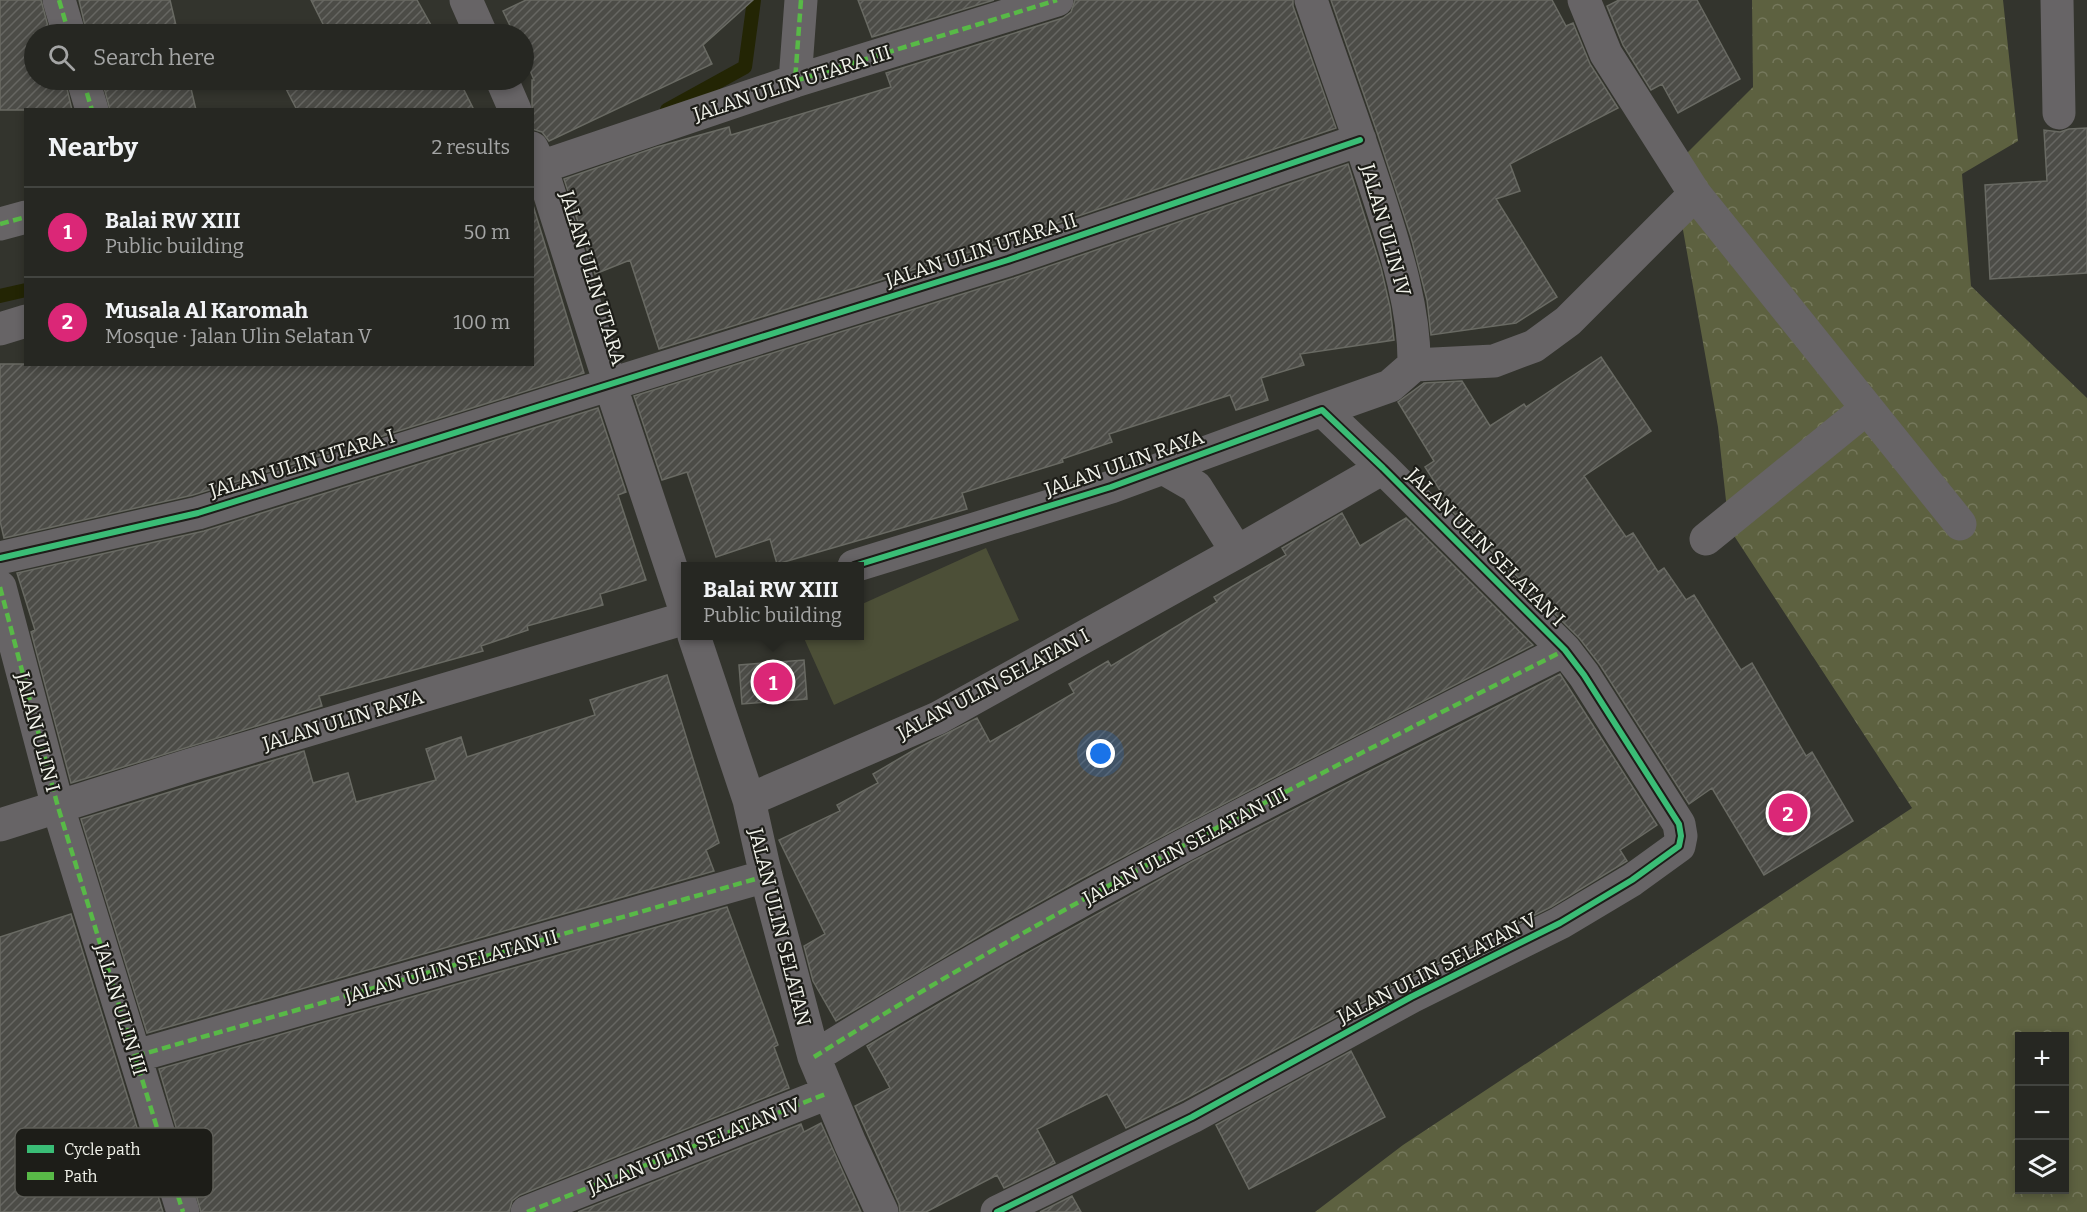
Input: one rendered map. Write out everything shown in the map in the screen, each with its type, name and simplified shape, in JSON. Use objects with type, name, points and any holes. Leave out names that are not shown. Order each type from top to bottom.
[{"type":"street","points":[[59,0],[66,24]]},
{"type":"street","points":[[466,0],[477,24]]},
{"type":"street","points":[[795,81],[801,0]]},
{"type":"street","name":"JALAN ULIN UTARA III","points":[[536,160],[1057,0]]},
{"type":"street","name":"JALAN ULIN IV","points":[[1311,0],[1396,251],[1414,340],[1414,365]]},
{"type":"street","points":[[1584,0],[1606,54],[1695,194],[1960,524]]},
{"type":"street","points":[[2057,0],[2059,113]]},
{"type":"street","points":[[86,90],[91,108]]},
{"type":"street","points":[[506,90],[514,108]]},
{"type":"street","name":"JALAN ULIN UTARA II","points":[[610,384],[1008,260],[1360,140]]},
{"type":"street","name":"JALAN ULIN UTARA","points":[[536,160],[681,597]]},
{"type":"street","points":[[1383,468],[1322,411],[1390,386],[1414,365],[1494,361],[1534,346],[1568,321],[1695,194]]},
{"type":"street","points":[[0,225],[24,218]]},
{"type":"street","points":[[0,329],[24,322]]},
{"type":"street","name":"JALAN ULIN UTARA I","points":[[0,558],[198,513],[610,384]]},
{"type":"street","points":[[1706,539],[1866,409]]},
{"type":"street","name":"JALAN ULIN RAYA","points":[[864,564],[1111,487],[1322,411]]},
{"type":"street","name":"JALAN ULIN RAYA","points":[[1163,468],[1196,488],[1237,552]]},
{"type":"street","name":"JALAN ULIN SELATAN I","points":[[749,800],[938,718],[1383,468],[1565,650]]},
{"type":"street","name":"JALAN ULIN I","points":[[0,587],[58,807]]},
{"type":"street","name":"JALAN ULIN RAYA","points":[[0,825],[190,765],[681,619]]},
{"type":"street","name":"JALAN ULIN SELATAN","points":[[695,640],[749,800],[766,876],[814,1057],[882,1212]]},
{"type":"street","name":"JALAN ULIN SELATAN III","points":[[814,1057],[1025,932],[1250,809],[1565,650]]},
{"type":"street","name":"JALAN ULIN SELATAN V","points":[[997,1212],[1192,1118],[1411,997],[1560,923],[1632,880],[1679,846],[1681,836],[1679,824],[1584,675],[1565,650]]},
{"type":"street","name":"JALAN ULIN III","points":[[58,807],[158,1128]]},
{"type":"street","name":"JALAN ULIN SELATAN II","points":[[136,1056],[766,876]]},
{"type":"street","name":"JALAN ULIN SELATAN IV","points":[[527,1212],[828,1093]]},
{"type":"street","name":"JALAN ULIN III","points":[[178,1197],[183,1212]]},
{"type":"green space","points":[[1752,0],[2003,0],[2018,141],[1962,174],[1971,286],[2087,398],[2087,1212],[1315,1212],[1403,1145],[1912,808],[1729,528],[1718,427],[1672,168],[1753,87]]},
{"type":"green space","points":[[986,548],[1019,620],[834,705],[805,640],[864,640],[864,603]]},
{"type":"building","points":[[0,0],[41,0],[47,24],[24,24],[24,90],[67,90],[72,108],[0,110]]},
{"type":"building","points":[[79,0],[170,0],[176,24],[85,24]]},
{"type":"building","points":[[311,0],[417,0],[430,24],[323,24]]},
{"type":"building","points":[[526,0],[753,0],[703,45],[712,64],[549,141],[542,132],[534,130],[532,90],[534,90],[534,24],[509,24],[503,11]]},
{"type":"building","points":[[858,0],[994,0],[872,37]]},
{"type":"building","points":[[1075,0],[1293,0],[1293,6],[1336,128],[1002,242],[659,349],[630,260],[595,274],[564,179],[657,147],[729,127],[731,135],[891,87],[886,73],[1063,18],[1071,12]]},
{"type":"building","points":[[1331,0],[1552,0],[1566,26],[1573,23],[1590,64],[1618,108],[1510,164],[1520,191],[1496,199],[1557,297],[1516,323],[1431,335],[1427,300],[1411,237]]},
{"type":"building","points":[[1619,0],[1697,0],[1740,79],[1678,113],[1662,84],[1651,90],[1623,45],[1607,6]]},
{"type":"building","points":[[105,90],[191,90],[196,108],[109,108]]},
{"type":"building","points":[[287,90],[464,90],[473,108],[296,108]]},
{"type":"building","points":[[2087,128],[2087,273],[1990,279],[1985,185],[2047,181],[2044,130],[2060,132]]},
{"type":"building","points":[[1348,164],[1381,268],[1390,307],[1394,340],[1300,354],[1304,365],[1261,378],[1268,400],[1236,410],[1230,395],[1109,434],[1112,442],[1062,459],[1063,462],[962,493],[967,509],[784,562],[776,562],[770,539],[716,557],[687,472],[662,480],[634,396],[1014,278]]},
{"type":"building","points":[[534,209],[584,373],[193,495],[4,538],[0,521],[0,364],[24,364],[24,366],[534,366]]},
{"type":"building","points":[[1601,357],[1651,431],[1584,476],[1626,537],[1633,533],[1658,572],[1664,568],[1686,600],[1694,595],[1741,670],[1752,663],[1806,756],[1812,752],[1853,821],[1764,875],[1712,788],[1689,804],[1600,665],[1580,639],[1439,498],[1443,495],[1425,467],[1434,461],[1398,402],[1424,383],[1462,381],[1490,426],[1524,404],[1526,407]]},
{"type":"building","points":[[598,408],[626,492],[618,495],[646,580],[600,594],[603,605],[527,626],[528,630],[481,646],[483,651],[319,696],[322,706],[71,783],[31,632],[35,630],[17,573],[204,531]]},
{"type":"building","points":[[1342,513],[1360,546],[1406,518],[1533,645],[1081,879],[836,1021],[813,981],[804,946],[825,934],[779,840],[840,811],[837,805],[878,783],[873,774],[977,718],[990,742],[1074,693],[1069,684],[1108,661],[1111,666],[1217,602],[1214,597],[1286,555],[1282,548]]},
{"type":"building","points":[[804,660],[807,699],[742,704],[739,665]]},
{"type":"building","points":[[1560,674],[1657,825],[1620,850],[1627,861],[1551,907],[1402,981],[1183,1100],[1126,1128],[1107,1094],[1037,1129],[1055,1163],[1004,1188],[997,1175],[926,1212],[900,1212],[899,1204],[855,1106],[890,1088],[867,1046],[1007,964],[1193,861]]},
{"type":"building","points":[[667,675],[719,843],[706,850],[714,871],[147,1033],[81,819],[304,751],[313,783],[348,773],[356,802],[436,780],[426,749],[461,737],[467,757],[595,715],[590,700]]},
{"type":"building","points":[[727,907],[778,1045],[774,1047],[789,1088],[520,1195],[512,1201],[509,1212],[201,1212],[197,1197],[213,1197],[213,1128],[176,1128],[159,1069]]},
{"type":"building","points":[[71,914],[137,1128],[15,1128],[15,1197],[158,1197],[163,1212],[0,1212],[0,937]]},
{"type":"building","points":[[1351,1051],[1385,1117],[1249,1189],[1216,1125]]},
{"type":"building","points":[[821,1123],[861,1212],[578,1212],[801,1124],[804,1132]]},
{"type":"building","points":[[1072,1196],[1081,1212],[1040,1212]]},
{"type":"waterway","points":[[667,110],[745,67],[754,0]]},
{"type":"waterway","points":[[0,296],[24,290]]},
{"type":"marked path","points":[[59,0],[66,24]]},
{"type":"marked path","points":[[801,0],[795,81],[1057,0]]},
{"type":"marked path","points":[[86,90],[91,108]]},
{"type":"marked path","points":[[0,224],[24,218]]},
{"type":"marked path","points":[[0,587],[58,807],[157,1128]]},
{"type":"marked path","points":[[814,1057],[997,948],[1185,845],[1565,650]]},
{"type":"marked path","points":[[136,1056],[766,876]]},
{"type":"marked path","points":[[527,1212],[828,1093]]},
{"type":"marked path","points":[[178,1197],[183,1212]]},
{"type":"cycle path","points":[[0,558],[198,513],[1008,260],[1360,140]]},
{"type":"cycle path","points":[[864,563],[1111,487],[1322,410],[1565,650],[1584,675],[1679,824],[1681,836],[1679,846],[1632,880],[1560,923],[1411,997],[1192,1117],[997,1212]]},
{"type":"place","name":"Balai RW XIII","points":[[773,682]]},
{"type":"place","name":"Musala Al Karomah","points":[[1788,813]]}]
